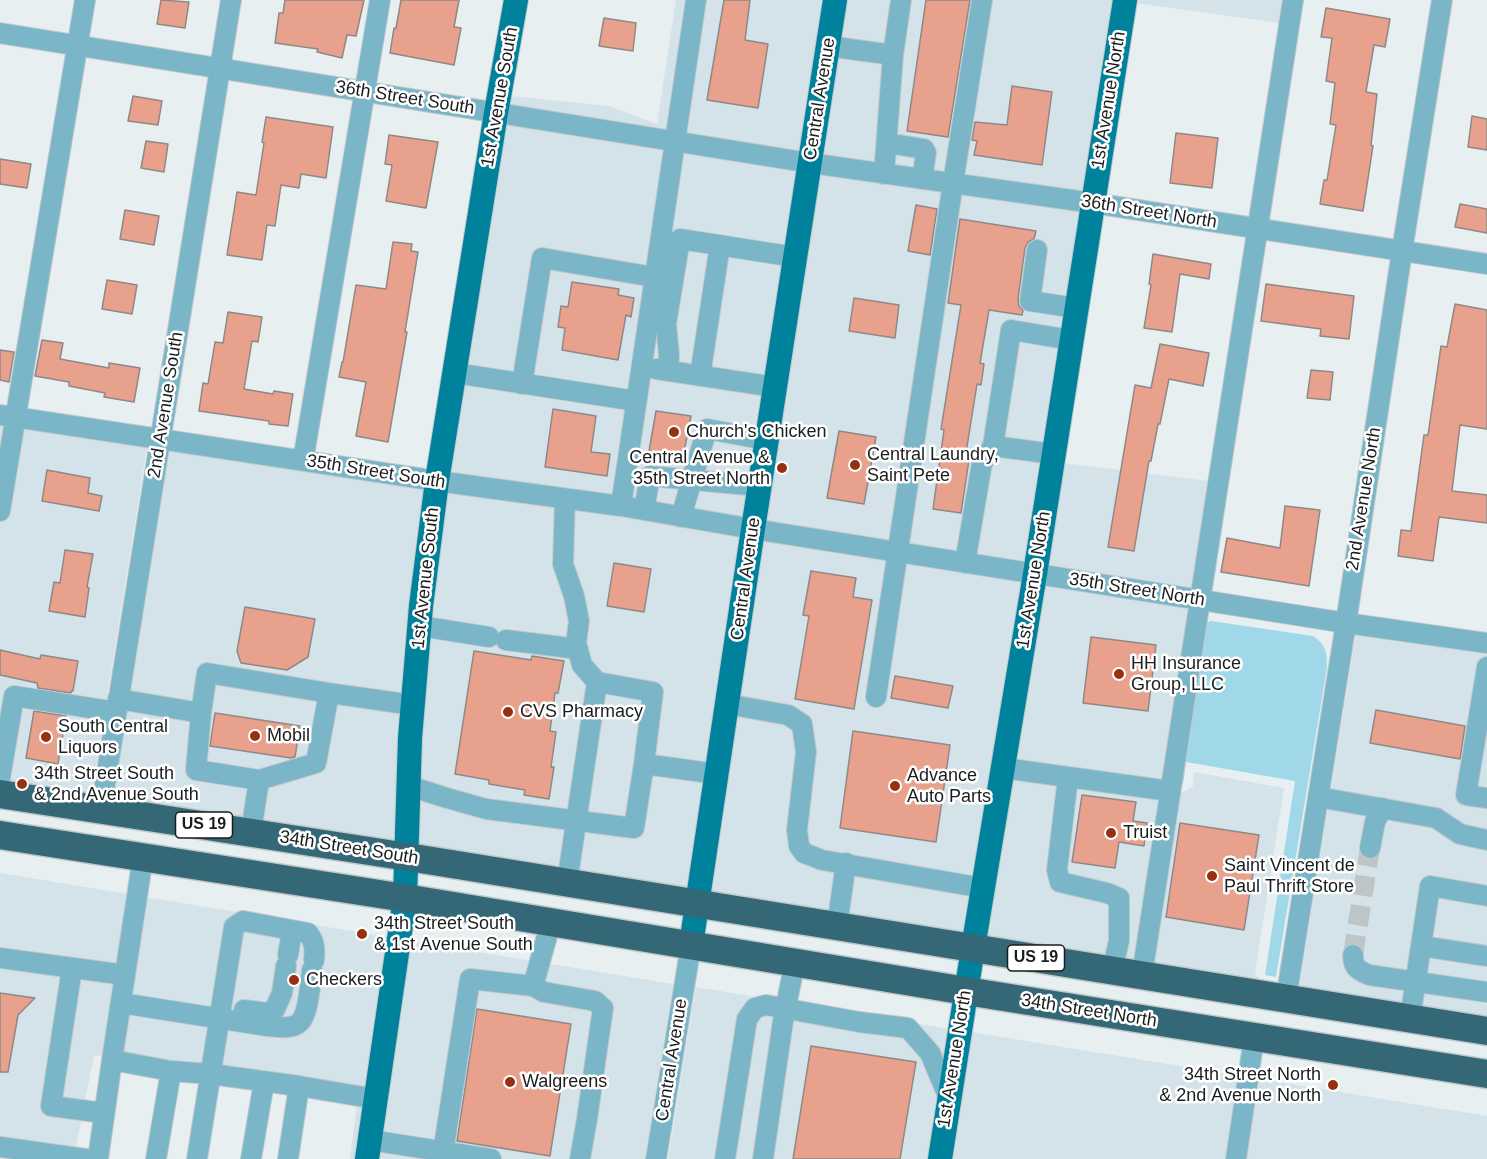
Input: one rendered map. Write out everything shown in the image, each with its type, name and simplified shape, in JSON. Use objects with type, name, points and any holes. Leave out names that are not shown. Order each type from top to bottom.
[{"type":"highway","name":"34th Street South","points":[[0,794],[408,856],[698,904]]},
{"type":"highway","points":[[0,818],[61,828],[88,807]]},
{"type":"highway","points":[[150,859],[172,845],[257,859],[260,834]]},
{"type":"highway","name":"US 19","points":[[0,835],[691,945]]},
{"type":"highway","name":"US 19","points":[[698,904],[1487,1031]]},
{"type":"highway","name":"34th Street North","points":[[691,945],[1487,1074]]},
{"type":"highway","points":[[1254,1038],[1275,1023],[1288,1018],[1374,1013]]},
{"type":"main road","name":"1st Avenue South","points":[[368,1150],[405,898],[410,738],[437,481],[516,0]]},
{"type":"main road","name":"Central Avenue","points":[[691,945],[759,486],[835,0]]},
{"type":"main road","name":"1st Avenue North","points":[[940,1159],[1125,0]]},
{"type":"street","points":[[0,511],[7,416],[85,0]]},
{"type":"street","name":"2nd Avenue South","points":[[88,807],[117,705],[231,0]]},
{"type":"street","points":[[303,461],[380,0]]},
{"type":"street","points":[[621,506],[696,0]]},
{"type":"street","points":[[884,174],[892,55],[901,0]]},
{"type":"street","points":[[876,697],[952,183],[982,0]]},
{"type":"street","points":[[1142,975],[1293,0]]},
{"type":"street","name":"2nd Avenue North","points":[[1286,999],[1442,0]]},
{"type":"street","name":"36th Street South","points":[[0,33],[810,164]]},
{"type":"street","points":[[828,45],[892,55]]},
{"type":"street","points":[[887,143],[924,149],[926,153],[922,179]]},
{"type":"street","name":"36th Street North","points":[[810,164],[1093,203],[1487,264]]},
{"type":"street","points":[[668,371],[666,324],[680,239],[795,257]]},
{"type":"street","points":[[700,376],[720,245]]},
{"type":"street","points":[[1037,250],[1030,301],[1076,308]]},
{"type":"street","points":[[522,384],[542,258],[654,277]]},
{"type":"street","points":[[965,563],[982,463],[993,446],[1011,330],[1071,340]]},
{"type":"street","points":[[641,367],[775,387]]},
{"type":"street","points":[[454,373],[636,401]]},
{"type":"street","name":"35th Street South","points":[[7,416],[437,481],[621,506],[753,529]]},
{"type":"street","points":[[681,517],[706,429],[767,440]]},
{"type":"street","points":[[993,446],[1054,454]]},
{"type":"street","points":[[644,510],[650,476],[759,486]]},
{"type":"street","points":[[409,786],[486,808],[634,828],[653,692],[597,682],[582,665],[576,643],[579,621],[574,596],[563,564],[565,499]]},
{"type":"street","name":"35th Street North","points":[[753,529],[1487,643]]},
{"type":"street","points":[[420,626],[578,649]]},
{"type":"street","points":[[1487,667],[1466,795],[1487,798]]},
{"type":"street","points":[[329,693],[316,763],[259,780],[196,770],[207,673],[413,705]]},
{"type":"street","points":[[567,883],[597,682]]},
{"type":"street","points":[[0,778],[14,696],[201,713]]},
{"type":"street","points":[[727,704],[788,715],[802,724],[806,752],[797,830],[799,846],[804,853],[822,860],[983,888]]},
{"type":"street","points":[[644,764],[717,774]]},
{"type":"street","points":[[1003,768],[1170,791]]},
{"type":"street","points":[[1068,777],[1057,870],[1060,882],[1119,898],[1119,941],[1112,970]]},
{"type":"street","points":[[259,780],[260,834]]},
{"type":"street","points":[[1318,797],[1436,818],[1460,834],[1487,840]]},
{"type":"street","points":[[1370,848],[1375,822],[1382,808]]},
{"type":"street","points":[[98,1159],[125,975],[150,859]]},
{"type":"street","points":[[837,926],[846,863]]},
{"type":"street","points":[[1410,1018],[1430,886],[1487,896]]},
{"type":"street","points":[[121,1003],[219,1018],[282,1028],[292,1026],[300,1022],[305,1012],[313,965],[314,940],[308,933],[243,921],[234,927],[219,1018],[197,1159]]},
{"type":"street","points":[[533,986],[551,922]]},
{"type":"street","points":[[219,1018],[239,1009],[267,1013],[275,1010],[282,993],[292,930]]},
{"type":"street","name":"Central Avenue","points":[[656,1159],[691,945]]},
{"type":"street","points":[[1421,946],[1487,956]]},
{"type":"street","points":[[1353,955],[1353,963],[1356,967],[1369,975],[1487,992]]},
{"type":"street","points":[[0,958],[125,975]]},
{"type":"street","points":[[763,1159],[784,1015],[795,962]]},
{"type":"street","points":[[72,968],[51,1106],[104,1113]]},
{"type":"street","points":[[442,1155],[470,980],[533,986],[544,992],[595,1001],[603,1008],[580,1159]]},
{"type":"street","points":[[725,1159],[747,1019],[755,1008],[766,1005],[784,1015],[908,1028],[930,1053],[949,1098]]},
{"type":"street","points":[[1236,1159],[1254,1038]]},
{"type":"street","points":[[112,1060],[171,1071],[299,1086],[376,1099]]},
{"type":"street","points":[[156,1159],[171,1071]]},
{"type":"street","points":[[251,1159],[264,1082]]},
{"type":"street","points":[[288,1159],[299,1086]]},
{"type":"street","points":[[0,1147],[86,1159]]},
{"type":"street","points":[[368,1150],[490,1159]]},
{"type":"shaded area","points":[[676,0],[824,0],[800,152],[509,105],[511,96],[609,106],[657,124]]},
{"type":"shaded area","points":[[846,0],[1113,0],[1083,191],[822,155]]},
{"type":"shaded area","points":[[1136,0],[1289,0],[1286,24],[1136,3]]},
{"type":"shaded area","points":[[506,125],[797,172],[743,517],[622,496],[450,473]]},
{"type":"shaded area","points":[[819,175],[1080,211],[1025,562],[766,521]]},
{"type":"shaded area","points":[[0,425],[147,447],[91,798],[0,783]]},
{"type":"shaded area","points":[[170,451],[424,489],[396,845],[113,801]]},
{"type":"shaded area","points":[[1064,463],[1208,481],[1202,590],[1048,566]]},
{"type":"shaded area","points":[[447,493],[619,516],[740,537],[688,892],[419,848],[422,739],[433,607]]},
{"type":"shaded area","points":[[763,541],[1022,582],[963,936],[711,896]]},
{"type":"shaded area","points":[[1044,586],[1213,612],[1204,614],[1176,791],[1181,793],[1193,786],[1194,772],[1284,788],[1255,973],[1263,984],[985,939]]},
{"type":"shaded area","points":[[1211,621],[1313,636],[1321,643],[1326,653],[1327,667],[1276,977],[1265,975],[1295,781],[1186,762],[1183,784],[1178,783],[1204,624]]},
{"type":"shaded area","points":[[1356,634],[1487,653],[1487,1019],[1299,990]]},
{"type":"shaded area","points":[[0,873],[388,937],[356,1159],[350,1159],[358,1095],[94,1055],[76,1148],[0,1136]]},
{"type":"shaded area","points":[[411,941],[673,984],[645,1159],[379,1159]]},
{"type":"shaded area","points":[[696,987],[949,1029],[929,1159],[668,1159]]},
{"type":"shaded area","points":[[971,1032],[1487,1116],[1487,1159],[952,1159]]},
{"type":"building","points":[[161,0],[189,2],[185,28],[157,24]]},
{"type":"building","points":[[285,0],[364,0],[356,36],[347,35],[342,58],[317,52],[318,49],[275,43],[279,13],[283,13]]},
{"type":"building","points":[[401,0],[459,0],[454,27],[461,28],[454,65],[390,53]]},
{"type":"building","points":[[724,0],[750,0],[745,40],[768,44],[758,108],[707,100]]},
{"type":"building","points":[[926,0],[970,0],[948,137],[907,131]]},
{"type":"building","points":[[1326,8],[1390,19],[1385,47],[1374,45],[1366,92],[1377,94],[1371,145],[1373,146],[1363,211],[1320,204],[1324,180],[1327,180],[1336,125],[1330,124],[1335,83],[1326,81],[1332,38],[1321,37]]},
{"type":"building","points":[[604,18],[636,23],[633,51],[599,46]]},
{"type":"building","points":[[1012,86],[1052,92],[1042,165],[974,155],[977,141],[972,140],[975,122],[1007,125]]},
{"type":"building","points":[[133,96],[162,101],[158,125],[128,121]]},
{"type":"building","points":[[1472,116],[1487,119],[1487,150],[1468,147]]},
{"type":"building","points":[[266,117],[333,127],[326,178],[301,174],[299,188],[281,185],[275,226],[267,225],[262,260],[227,255],[237,192],[256,195]]},
{"type":"building","points":[[1176,133],[1218,138],[1212,188],[1170,183]]},
{"type":"building","points":[[389,135],[438,142],[426,208],[386,201],[392,165],[385,164]]},
{"type":"building","points":[[146,141],[168,144],[164,172],[141,168]]},
{"type":"building","points":[[0,159],[31,164],[27,188],[0,184]]},
{"type":"building","points":[[1460,204],[1487,209],[1487,233],[1455,227]]},
{"type":"building","points":[[916,205],[937,209],[930,255],[908,251]]},
{"type":"building","points":[[125,210],[159,216],[154,245],[120,239]]},
{"type":"building","points":[[960,219],[1036,231],[1034,239],[1028,242],[1025,248],[1018,299],[1019,306],[1023,310],[1022,315],[989,310],[980,363],[984,364],[981,385],[977,384],[965,459],[969,460],[961,513],[933,509],[944,430],[941,429],[961,305],[948,303]]},
{"type":"building","points":[[393,242],[412,244],[411,251],[418,252],[388,442],[356,436],[366,382],[339,377],[356,285],[386,289]]},
{"type":"building","points":[[1153,254],[1211,264],[1209,279],[1180,274],[1172,332],[1144,328]]},
{"type":"building","points":[[107,280],[137,285],[132,314],[102,309]]},
{"type":"building","points":[[572,282],[619,289],[618,295],[634,298],[631,317],[626,315],[618,360],[562,350],[565,328],[558,327],[561,306],[568,307]]},
{"type":"building","points":[[1266,284],[1354,296],[1349,339],[1320,336],[1321,329],[1261,321]]},
{"type":"building","points":[[854,298],[899,305],[895,338],[849,331]]},
{"type":"building","points":[[1455,304],[1487,310],[1487,429],[1460,425],[1452,491],[1487,495],[1487,523],[1439,517],[1433,561],[1398,556],[1401,530],[1411,531],[1424,435],[1428,435],[1441,346],[1447,347]]},
{"type":"building","points":[[228,312],[262,317],[258,342],[252,341],[244,389],[273,394],[274,391],[293,394],[288,426],[199,411],[203,383],[208,384],[215,342],[223,343]]},
{"type":"building","points":[[42,340],[63,343],[60,359],[109,368],[109,363],[140,368],[134,402],[104,397],[105,393],[69,386],[69,382],[35,376]]},
{"type":"building","points":[[1160,344],[1209,353],[1203,386],[1169,379],[1151,461],[1149,461],[1134,551],[1108,547],[1135,385],[1151,388]]},
{"type":"building","points":[[0,350],[14,352],[9,382],[0,380]]},
{"type":"building","points":[[1311,370],[1333,372],[1330,400],[1307,398]]},
{"type":"building","points":[[553,409],[596,416],[591,452],[610,454],[607,476],[545,467]]},
{"type":"building","points":[[656,411],[691,416],[683,457],[649,451]]},
{"type":"building","points":[[839,431],[876,437],[864,504],[827,498]]},
{"type":"building","points":[[47,470],[90,478],[88,493],[102,496],[99,511],[42,501]]},
{"type":"building","points":[[1285,506],[1320,510],[1309,586],[1221,572],[1227,538],[1280,548]]},
{"type":"building","points":[[65,550],[93,554],[85,617],[49,611],[54,582],[60,583]]},
{"type":"building","points":[[614,563],[651,569],[644,612],[607,606]]},
{"type":"building","points":[[811,571],[856,578],[853,597],[872,600],[854,709],[795,699],[809,616],[803,615]]},
{"type":"building","points":[[245,607],[315,619],[308,657],[287,670],[241,663],[237,651]]},
{"type":"building","name":"HH Insurance Group, LLC","points":[[1091,637],[1156,645],[1148,711],[1083,703]]},
{"type":"building","points":[[0,650],[40,659],[41,655],[78,661],[73,691],[71,693],[38,688],[37,683],[0,675]]},
{"type":"building","name":"CVS Pharmacy","points":[[474,651],[531,660],[532,656],[564,661],[558,693],[555,693],[550,731],[556,732],[549,799],[524,795],[525,790],[489,784],[489,780],[455,774]]},
{"type":"building","points":[[895,676],[953,686],[948,708],[891,698]]},
{"type":"building","points":[[1376,710],[1465,726],[1460,759],[1370,743]]},
{"type":"building","name":"South Central Liquors","points":[[34,711],[66,716],[58,764],[26,758]]},
{"type":"building","name":"Mobil","points":[[215,713],[300,726],[295,757],[210,746]]},
{"type":"building","name":"Advance Auto Parts","points":[[853,731],[950,745],[936,842],[840,828]]},
{"type":"building","name":"Truist","points":[[1082,795],[1136,802],[1133,821],[1147,823],[1144,846],[1119,842],[1115,868],[1072,862]]},
{"type":"building","name":"Saint Vincent de Paul Thrift Store","points":[[1180,823],[1259,835],[1244,930],[1166,917]]},
{"type":"building","points":[[0,993],[35,998],[18,1015],[8,1072],[0,1072]]},
{"type":"building","name":"Walgreens","points":[[477,1009],[571,1024],[550,1156],[457,1141]]},
{"type":"building","points":[[811,1046],[916,1062],[900,1159],[793,1159]]},
{"type":"tunnel","points":[[1353,955],[1370,848]]},
{"type":"place","name":"Church's Chicken","points":[[674,432]]},
{"type":"place","name":"Central Laundry, Saint Pete","points":[[855,465]]},
{"type":"place","name":"Central Avenue & 35th Street North","points":[[782,468]]},
{"type":"place","name":"HH Insurance Group, LLC","points":[[1119,674]]},
{"type":"place","name":"CVS Pharmacy","points":[[508,712]]},
{"type":"place","name":"Mobil","points":[[255,736]]},
{"type":"place","name":"South Central Liquors","points":[[46,737]]},
{"type":"place","name":"34th Street South & 2nd Avenue South","points":[[22,784]]},
{"type":"place","name":"Advance Auto Parts","points":[[895,786]]},
{"type":"place","name":"Truist","points":[[1111,833]]},
{"type":"place","name":"Saint Vincent de Paul Thrift Store","points":[[1212,876]]},
{"type":"place","name":"34th Street South & 1st Avenue South","points":[[362,934]]},
{"type":"place","name":"Checkers","points":[[294,980]]},
{"type":"place","name":"Walgreens","points":[[510,1082]]},
{"type":"place","name":"34th Street North & 2nd Avenue North","points":[[1333,1085]]}]
